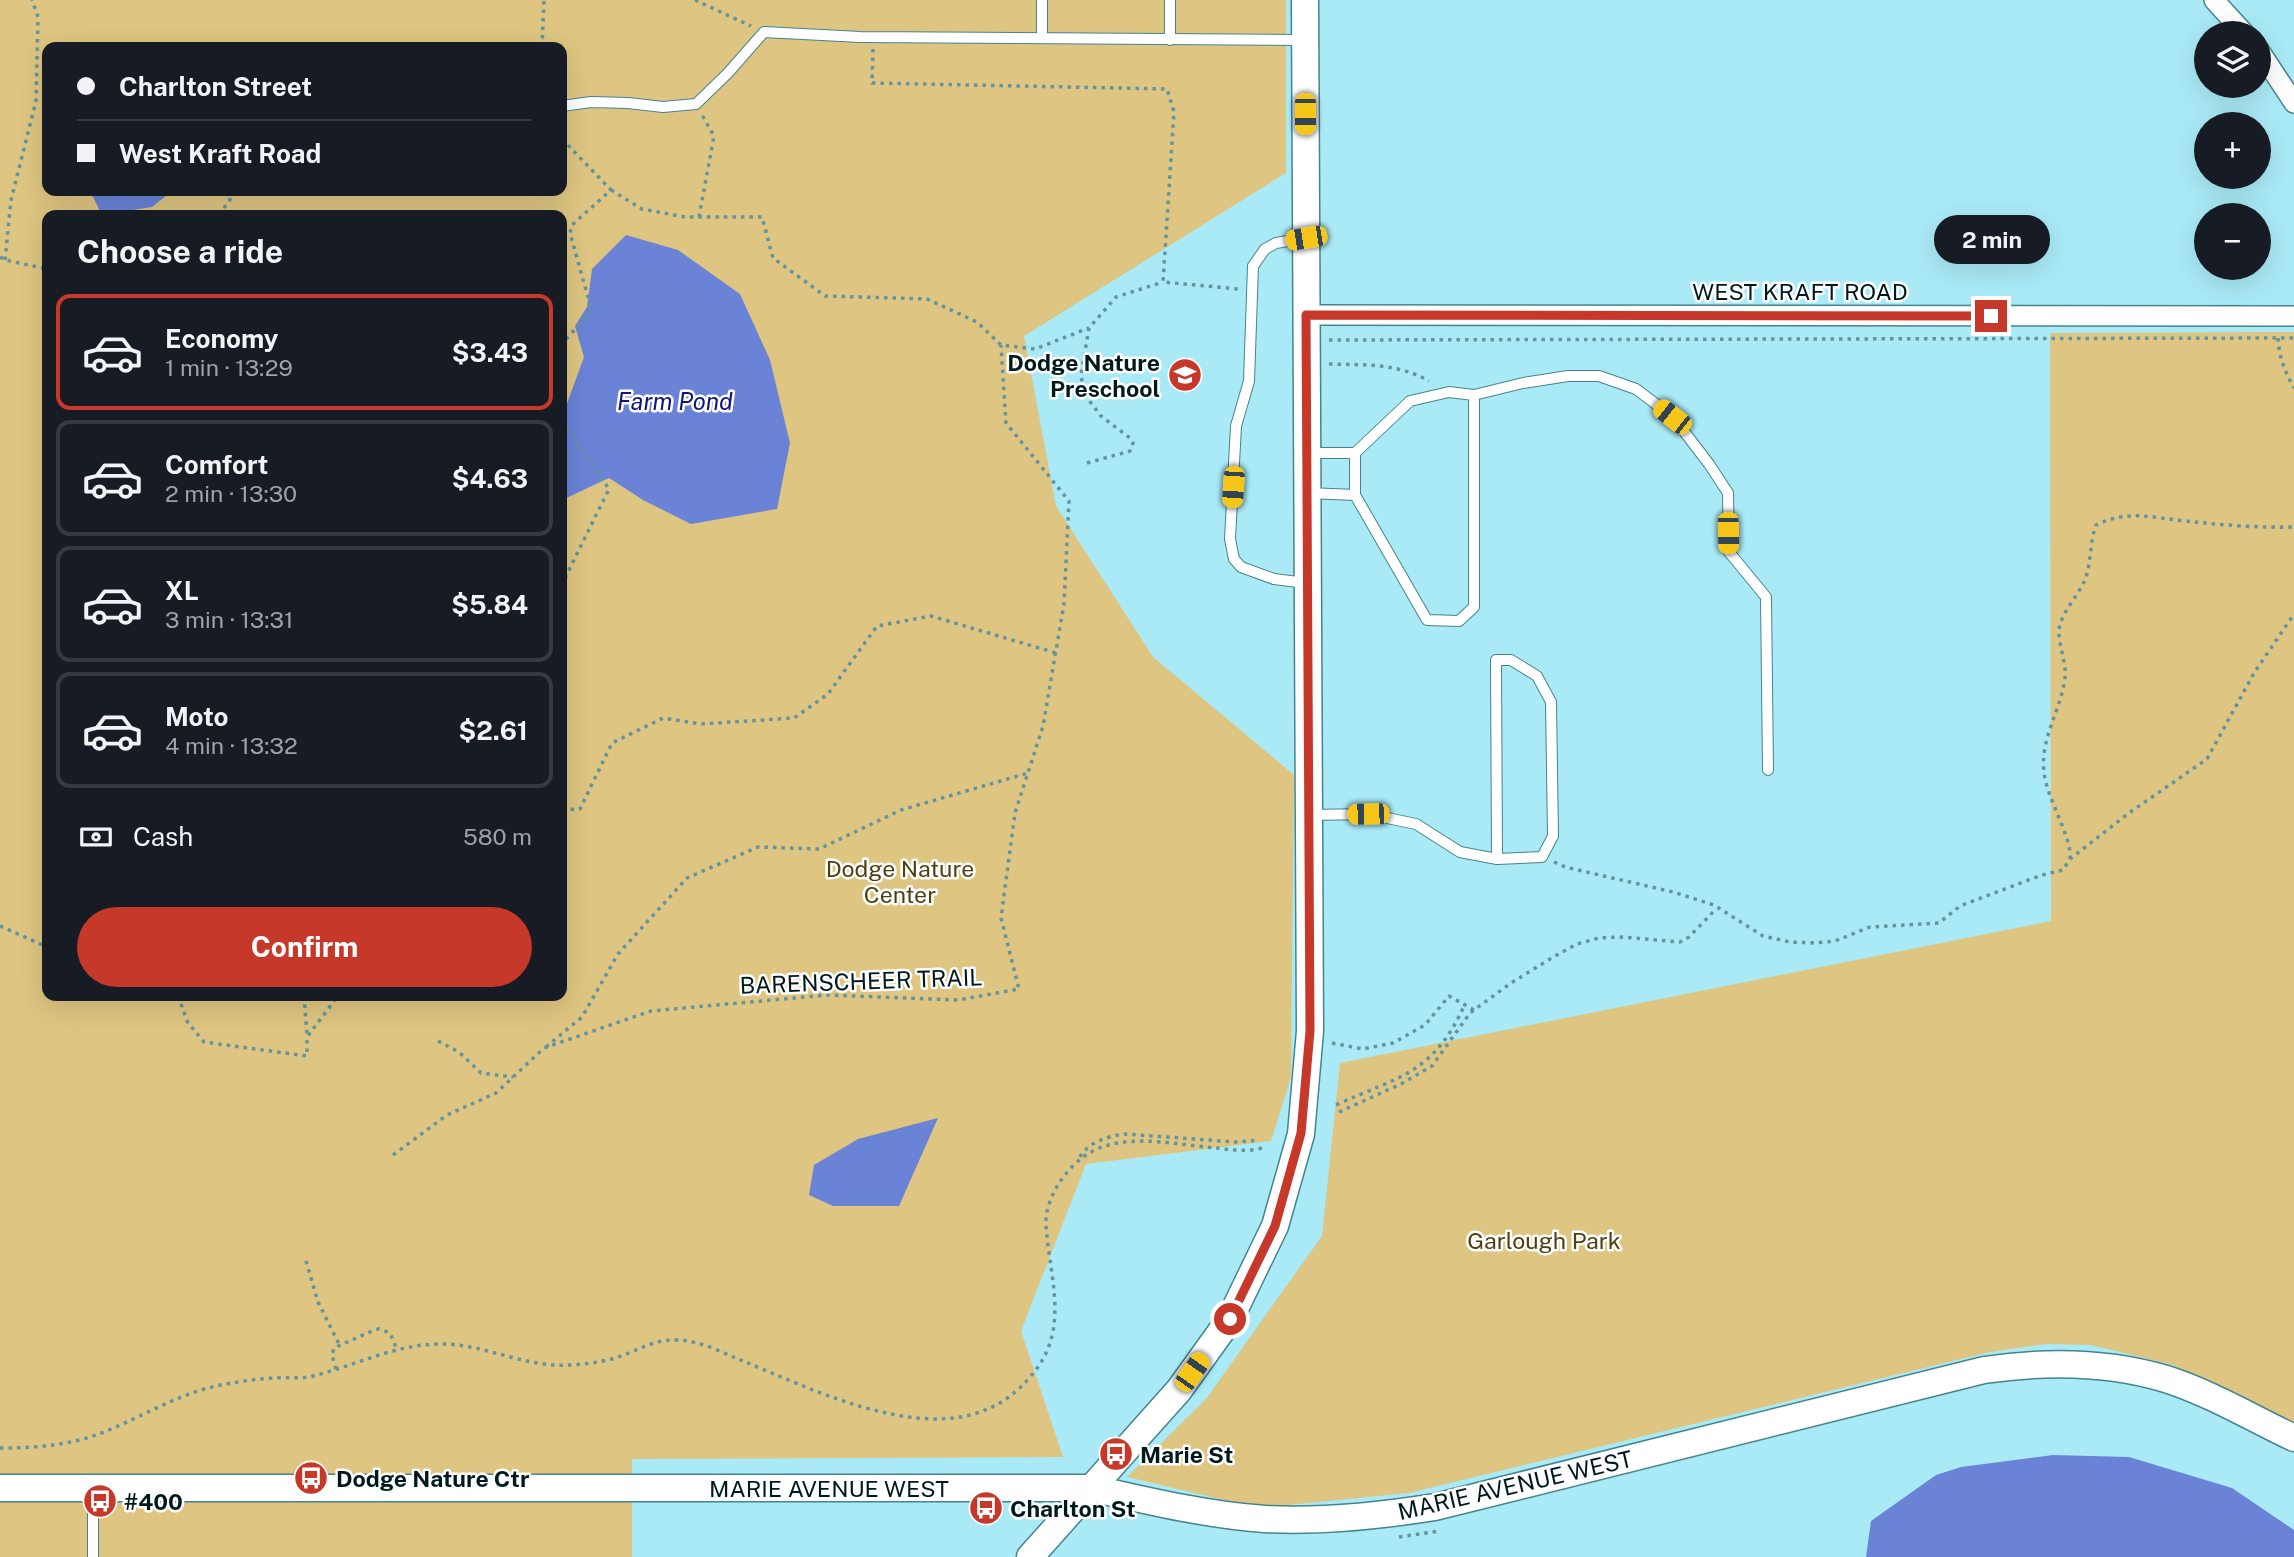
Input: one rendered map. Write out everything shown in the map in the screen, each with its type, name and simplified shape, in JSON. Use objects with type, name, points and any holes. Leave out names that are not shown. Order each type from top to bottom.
[{"type":"street","points":[[1030,1557],[1179,1390],[1230,1319],[1275,1226],[1301,1133],[1310,1031],[1305,0]]},
{"type":"street","points":[[2214,0],[2233,21]]},
{"type":"street","points":[[2271,62],[2288,78],[2294,103]]},
{"type":"street","name":"WEST KRAFT ROAD","points":[[1306,315],[2294,316]]},
{"type":"street","name":"MARIE AVENUE WEST","points":[[0,1488],[1091,1488],[1209,1512],[1264,1519],[1311,1520],[1390,1514],[1435,1507],[1984,1370],[2055,1363],[2119,1368],[2167,1380],[2202,1393],[2294,1438]]},
{"type":"lane","points":[[1042,0],[1042,38]]},
{"type":"lane","points":[[1170,0],[1170,40]]},
{"type":"lane","points":[[567,105],[591,102],[663,107],[696,104],[764,32],[873,37],[1305,40]]},
{"type":"lane","points":[[1306,238],[1276,243],[1265,249],[1253,266],[1249,381],[1236,426],[1230,539],[1234,559],[1250,571],[1274,579],[1308,583]]},
{"type":"lane","points":[[1307,453],[1355,453],[1410,401],[1449,392],[1474,395],[1556,377],[1599,376],[1636,389],[1672,417],[1709,464],[1728,494],[1729,552],[1766,597],[1768,770]]},
{"type":"lane","points":[[1355,453],[1355,495],[1427,620],[1459,621],[1474,607],[1474,395]]},
{"type":"lane","points":[[1307,493],[1355,495]]},
{"type":"lane","points":[[1309,815],[1368,814],[1416,824],[1460,852],[1497,859],[1542,857],[1553,836],[1550,702],[1537,676],[1511,660],[1496,660],[1497,859]]},
{"type":"lane","points":[[93,1488],[93,1557]]},
{"type":"path","points":[[5,260],[10,200],[36,101],[38,17],[32,0]]},
{"type":"path","points":[[542,42],[544,0]]},
{"type":"path","points":[[695,0],[764,32]]},
{"type":"path","points":[[873,37],[872,83],[1167,89],[1174,112],[1163,282]]},
{"type":"path","points":[[696,104],[714,136],[699,216]]},
{"type":"path","points":[[567,144],[611,190],[642,209],[685,216],[762,217],[773,258],[825,296],[927,299],[977,322],[1001,345],[1035,349],[1089,328],[1116,298],[1163,282],[1251,290]]},
{"type":"path","points":[[567,338],[590,314],[591,307],[570,233],[572,225],[611,190]]},
{"type":"path","points":[[0,257],[42,269]]},
{"type":"path","points":[[1087,463],[1130,451],[1133,443],[1101,416],[1084,394],[1081,374],[1089,328]]},
{"type":"path","points":[[2278,338],[2284,371],[2294,388]]},
{"type":"path","points":[[1329,340],[2294,338]]},
{"type":"path","points":[[544,1048],[582,1017],[618,954],[687,878],[758,847],[819,849],[901,810],[1028,773],[1043,726],[1064,604],[1069,501],[1006,423],[1001,345]]},
{"type":"path","points":[[1329,364],[1378,365],[1415,373],[1449,392]]},
{"type":"path","points":[[567,428],[608,489],[567,573]]},
{"type":"path","points":[[2070,859],[2068,841],[2049,796],[2044,772],[2045,742],[2065,677],[2059,639],[2060,625],[2089,569],[2089,550],[2096,525],[2128,515],[2294,527]]},
{"type":"path","points":[[1542,857],[1565,867],[1673,892],[1714,905],[1716,909],[1763,936],[1790,942],[1835,941],[1870,928],[1939,923],[1960,906],[2042,875],[2063,870],[2070,859],[2129,813],[2207,759],[2254,673],[2294,614]]},
{"type":"path","points":[[567,810],[580,809],[612,743],[663,718],[701,724],[794,718],[828,694],[877,626],[931,616],[1056,653]]},
{"type":"path","name":"BARENSCHEER TRAIL","points":[[393,1155],[447,1115],[496,1093],[544,1048],[651,1011],[827,995],[958,1000],[1019,989],[1001,918],[1014,813],[1028,773]]},
{"type":"path","points":[[1339,1112],[1409,1080],[1432,1066],[1474,1010],[1511,983],[1577,944],[1599,938],[1623,937],[1680,942],[1689,937],[1716,909]]},
{"type":"path","points":[[0,926],[42,945]]},
{"type":"path","points":[[1332,1042],[1355,1048],[1374,1048],[1417,1032],[1449,996],[1474,1010]]},
{"type":"path","points":[[180,1001],[188,1023],[204,1042],[307,1056],[304,1001]]},
{"type":"path","points":[[307,1037],[334,1001]]},
{"type":"path","points":[[1336,1105],[1398,1080],[1417,1068],[1444,1040],[1465,1004]]},
{"type":"path","points":[[438,1041],[459,1052],[481,1073],[513,1077]]},
{"type":"path","points":[[0,1448],[39,1447],[90,1437],[211,1387],[253,1380],[308,1377],[419,1344],[447,1343],[551,1366],[599,1362],[646,1344],[682,1340],[704,1345],[825,1395],[915,1419],[973,1414],[1003,1403],[1020,1389],[1040,1367],[1050,1349],[1056,1295],[1045,1223],[1051,1199],[1085,1149],[1113,1135],[1136,1134],[1236,1142],[1258,1140]]},
{"type":"path","points":[[1078,1161],[1119,1141],[1234,1150],[1262,1148]]},
{"type":"path","points":[[306,1261],[318,1302],[339,1344]]},
{"type":"path","points":[[336,1369],[331,1354],[334,1348],[379,1329],[390,1334],[397,1350]]},
{"type":"path","points":[[1396,1537],[1423,1535],[1448,1529]]},
{"type":"green space","name":"Dodge Nature Center","points":[[0,0],[1286,0],[1286,173],[1024,336],[1056,506],[1153,657],[1294,775],[1291,1077],[1271,1141],[1086,1164],[1021,1331],[1063,1457],[632,1459],[632,1557],[0,1557]]},
{"type":"green space","name":"Garlough Park","points":[[2294,332],[2294,1424],[2173,1365],[2091,1345],[2046,1344],[1990,1352],[1409,1493],[1258,1508],[1127,1477],[1206,1399],[1322,1236],[1340,1063],[2051,921],[2050,333]]},
{"type":"water","points":[[92,196],[166,196],[152,207],[100,210]]},
{"type":"water","name":"Farm Pond","points":[[626,235],[678,250],[740,294],[770,360],[790,443],[777,509],[691,524],[643,500],[609,478],[567,498],[567,403],[584,357],[575,326],[587,307],[592,269]]},
{"type":"water","points":[[938,1118],[899,1206],[833,1206],[809,1195],[814,1165],[858,1139]]},
{"type":"water","points":[[2053,1455],[2129,1457],[2232,1488],[2294,1530],[2294,1557],[1866,1557],[1871,1521],[1936,1475],[1961,1467]]},
{"type":"place","name":"Dodge Nature Preschool","points":[[1185,375]]},
{"type":"place","name":"Marie St","points":[[1116,1454]]},
{"type":"place","name":"Dodge Nature Ctr","points":[[311,1478]]},
{"type":"place","name":"#400","points":[[100,1501]]},
{"type":"place","name":"Charlton St","points":[[986,1508]]},
{"type":"route","points":[[1230,1319],[1275,1226],[1301,1133],[1310,1031],[1306,315],[1991,316]]}]
